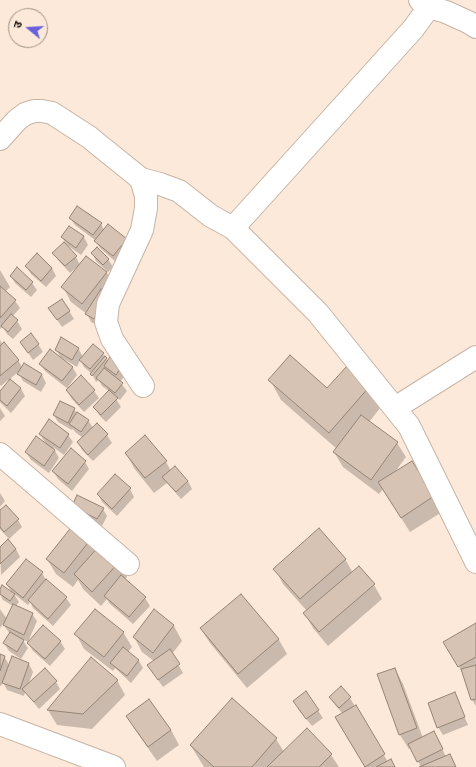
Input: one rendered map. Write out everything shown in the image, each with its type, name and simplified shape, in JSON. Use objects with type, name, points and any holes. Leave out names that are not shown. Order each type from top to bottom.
[{"type":"street","points":[[233,228],[414,29],[425,4],[446,12],[476,27]]},
{"type":"street","points":[[0,139],[17,120],[25,114],[34,111],[52,113],[89,137],[141,179],[160,184],[179,192],[216,219],[233,228],[318,313],[409,426],[476,562]]},
{"type":"street","points":[[141,179],[146,196],[146,208],[142,230],[108,304],[106,322],[112,339],[143,386]]},
{"type":"street","points":[[395,408],[476,357]]},
{"type":"street","points":[[0,454],[128,564]]},
{"type":"street","points":[[0,724],[114,767]]},
{"type":"building","points":[[77,206],[102,223],[93,235],[69,218]]},
{"type":"building","points":[[108,224],[127,239],[113,256],[94,241]]},
{"type":"building","points":[[69,226],[84,236],[76,248],[61,237]]},
{"type":"building","points":[[64,242],[77,256],[65,266],[52,253]]},
{"type":"building","points":[[97,247],[109,259],[103,265],[91,253]]},
{"type":"building","points":[[37,253],[52,268],[41,281],[25,266]]},
{"type":"building","points":[[86,256],[107,272],[82,304],[61,287]]},
{"type":"building","points":[[17,267],[33,282],[26,290],[10,276]]},
{"type":"building","points":[[0,286],[16,300],[0,318]]},
{"type":"building","points":[[101,289],[109,294],[94,319],[85,314]]},
{"type":"building","points":[[62,299],[70,311],[57,320],[48,308]]},
{"type":"building","points":[[11,314],[18,320],[8,332],[1,326]]},
{"type":"building","points":[[31,333],[39,344],[28,353],[20,342]]},
{"type":"building","points":[[61,337],[79,348],[72,360],[55,350]]},
{"type":"building","points":[[4,342],[19,360],[0,376],[0,346]]},
{"type":"building","points":[[93,344],[104,353],[90,369],[79,360]]},
{"type":"building","points":[[50,349],[73,367],[62,381],[39,364]]},
{"type":"building","points":[[111,355],[123,364],[116,375],[104,366]]},
{"type":"building","points":[[290,355],[327,388],[347,366],[370,386],[329,433],[268,380]]},
{"type":"building","points":[[105,356],[107,358],[92,376],[90,374]]},
{"type":"building","points":[[24,363],[42,374],[36,385],[17,374]]},
{"type":"building","points":[[104,368],[123,383],[115,393],[96,378]]},
{"type":"building","points":[[81,375],[95,390],[79,405],[66,390]]},
{"type":"building","points":[[10,379],[21,388],[7,406],[0,400],[0,391]]},
{"type":"building","points":[[109,390],[118,398],[101,415],[93,407]]},
{"type":"building","points":[[60,401],[75,408],[68,423],[53,415]]},
{"type":"building","points":[[77,412],[89,420],[81,432],[69,424]]},
{"type":"building","points":[[361,415],[398,442],[371,480],[333,452]]},
{"type":"building","points":[[49,419],[69,434],[60,448],[39,434]]},
{"type":"building","points":[[97,423],[108,434],[88,455],[77,442]]},
{"type":"building","points":[[145,435],[167,461],[145,478],[125,453]]},
{"type":"building","points":[[36,436],[55,450],[44,466],[25,452]]},
{"type":"building","points":[[71,448],[86,461],[68,484],[52,471]]},
{"type":"building","points":[[412,461],[434,496],[401,518],[378,482]]},
{"type":"building","points":[[175,466],[188,481],[176,492],[162,477]]},
{"type":"building","points":[[115,474],[131,488],[112,509],[97,494]]},
{"type":"building","points":[[77,495],[104,508],[97,519],[72,506]]},
{"type":"building","points":[[6,505],[19,519],[4,532],[0,527],[0,510]]},
{"type":"building","points":[[73,525],[91,539],[64,573],[46,559]]},
{"type":"building","points":[[319,528],[346,559],[300,599],[273,569]]},
{"type":"building","points":[[8,539],[16,549],[0,564],[0,547]]},
{"type":"building","points":[[101,544],[120,561],[92,592],[74,574]]},
{"type":"building","points":[[26,559],[43,572],[23,598],[6,584]]},
{"type":"building","points":[[359,566],[375,584],[319,632],[303,613]]},
{"type":"building","points":[[121,575],[146,597],[129,617],[104,596]]},
{"type":"building","points":[[46,579],[67,597],[48,619],[28,600]]},
{"type":"building","points":[[2,585],[15,594],[10,601],[0,594]]},
{"type":"building","points":[[241,594],[279,639],[238,674],[200,628]]},
{"type":"building","points":[[13,604],[33,613],[24,635],[3,625]]},
{"type":"building","points":[[95,609],[124,632],[104,657],[74,634]]},
{"type":"building","points":[[154,609],[174,625],[153,653],[133,637]]},
{"type":"building","points":[[476,623],[476,657],[458,667],[443,642]]},
{"type":"building","points":[[43,625],[61,641],[45,659],[27,643]]},
{"type":"building","points":[[10,632],[24,640],[17,652],[3,643]]},
{"type":"building","points":[[123,647],[139,660],[127,676],[110,663]]},
{"type":"building","points":[[170,649],[180,664],[158,680],[147,665]]},
{"type":"building","points":[[0,654],[5,656],[0,671]]},
{"type":"building","points":[[12,656],[29,663],[20,689],[2,683]]},
{"type":"building","points":[[91,657],[118,680],[83,714],[47,710]]},
{"type":"building","points":[[476,665],[476,699],[471,700],[461,669]]},
{"type":"building","points":[[45,668],[57,681],[34,702],[22,689]]},
{"type":"building","points":[[395,668],[417,728],[399,735],[377,674]]},
{"type":"building","points":[[341,686],[351,697],[339,708],[329,697]]},
{"type":"building","points":[[306,691],[319,710],[306,719],[293,701]]},
{"type":"building","points":[[455,692],[465,717],[437,728],[428,703]]},
{"type":"building","points":[[232,698],[277,738],[252,767],[214,767],[190,745]]},
{"type":"building","points":[[149,699],[171,730],[148,747],[126,716]]},
{"type":"building","points":[[356,705],[385,754],[365,767],[335,717]]},
{"type":"building","points":[[307,728],[332,754],[319,767],[267,767]]},
{"type":"building","points":[[434,731],[443,749],[417,762],[408,744]]},
{"type":"building","points":[[450,754],[456,767],[419,767]]},
{"type":"building","points":[[391,759],[395,767],[376,767]]}]
